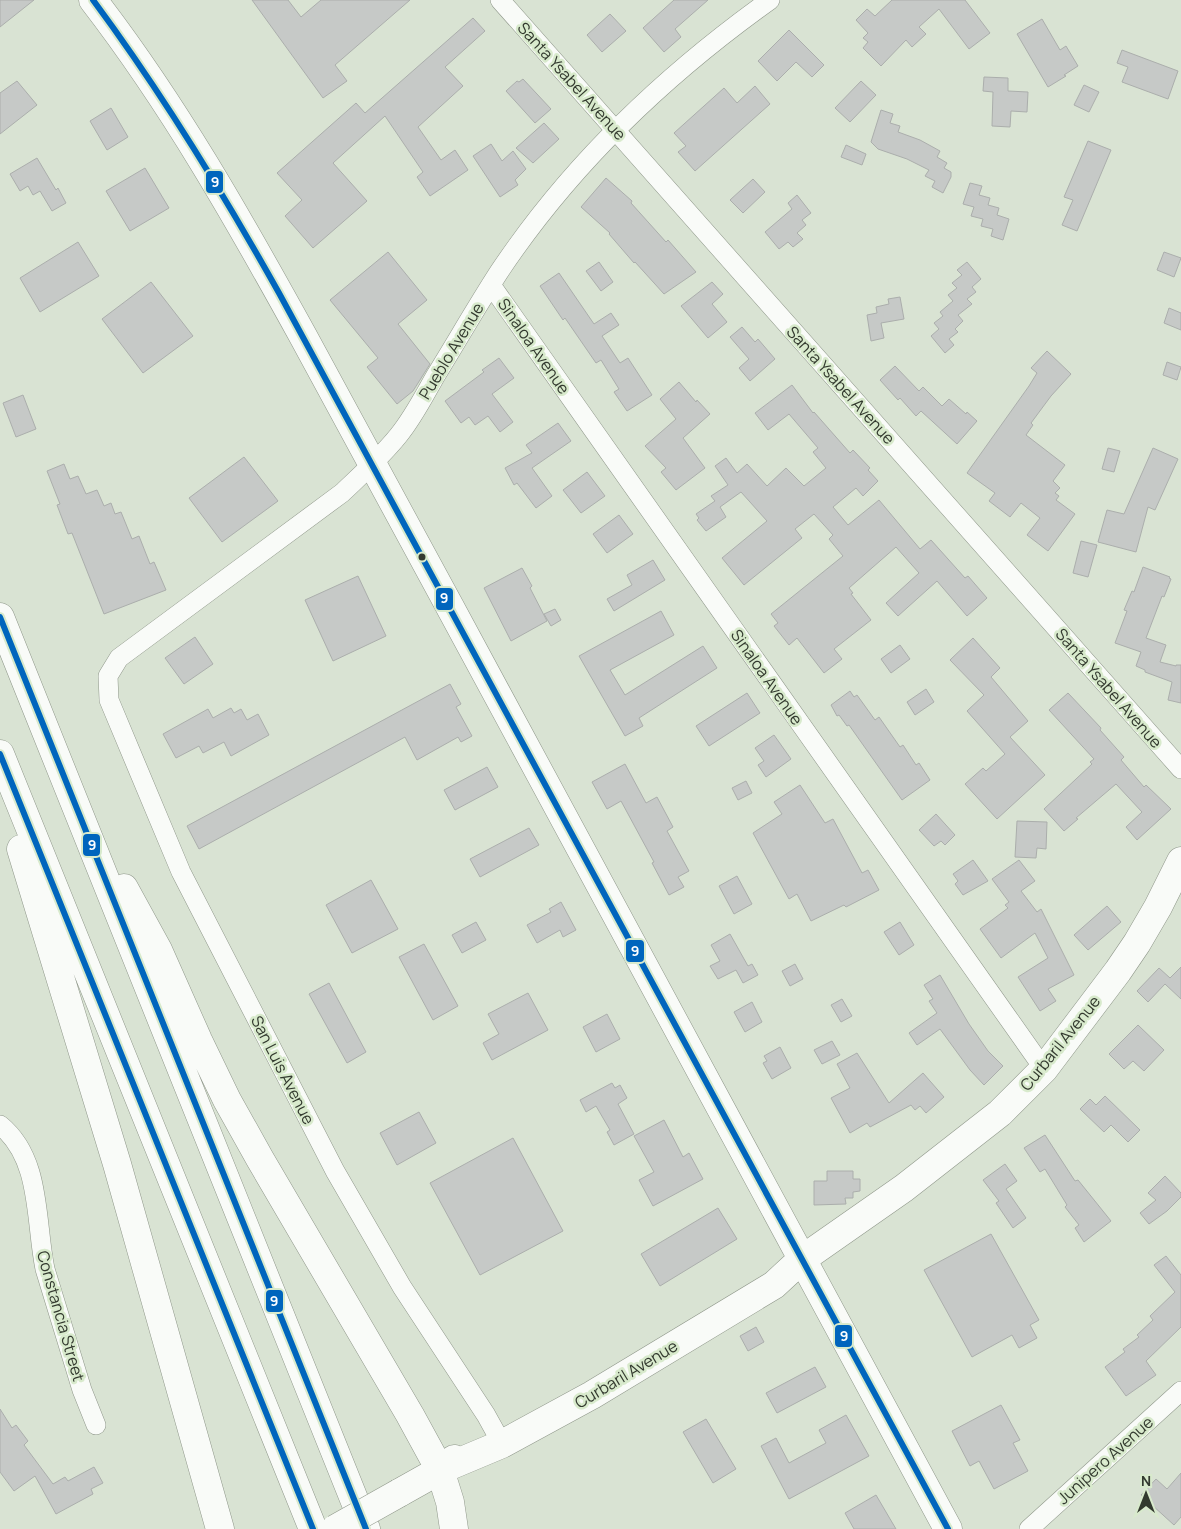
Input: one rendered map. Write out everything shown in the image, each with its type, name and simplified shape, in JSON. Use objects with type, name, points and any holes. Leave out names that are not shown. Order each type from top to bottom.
[{"type":"main road","points":[[93,0],[163,96],[209,169],[258,254],[948,1529]]},
{"type":"main road","points":[[0,617],[366,1529]]},
{"type":"main road","points":[[0,754],[313,1529]]},
{"type":"main road","points":[[0,778],[117,1164],[220,1529]]},
{"type":"main road","points":[[66,784],[158,950],[198,1040],[246,1134],[410,1415],[440,1470],[450,1502],[454,1529]]},
{"type":"main road","name":"Curbaril Avenue","points":[[336,1529],[498,1436],[592,1395],[774,1285],[801,1260],[904,1188],[1000,1113],[1044,1069],[1089,1010],[1137,943],[1181,861]]},
{"type":"street","name":"Santa Ysabel Avenue","points":[[500,0],[1181,769]]},
{"type":"street","name":"Pueblo Avenue","points":[[108,676],[119,658],[342,493],[372,464],[398,436],[414,413],[491,285],[554,198],[615,130],[653,93],[722,34],[770,0]]},
{"type":"street","name":"Sinaloa Avenue","points":[[491,285],[1044,1069]]},
{"type":"street","name":"San Luis Avenue","points":[[108,676],[109,700],[181,872],[335,1171],[402,1286],[498,1436]]},
{"type":"street","name":"Constancia Street","points":[[0,1125],[9,1132],[22,1151],[28,1166],[36,1202],[45,1269],[82,1390],[96,1426]]},
{"type":"street","name":"Junipero Avenue","points":[[1029,1529],[1181,1391]]},
{"type":"building","points":[[0,0],[34,0],[0,27]]},
{"type":"building","points":[[252,0],[288,0],[301,17],[321,0],[410,0],[335,65],[347,81],[323,98]]},
{"type":"building","points":[[674,0],[708,0],[675,29],[681,37],[664,52],[643,28]]},
{"type":"building","points":[[892,0],[965,0],[990,33],[969,49],[939,9],[919,27],[926,34],[912,47],[906,40],[881,66],[863,48],[868,42],[863,38],[868,33],[856,20],[867,9],[875,16]]},
{"type":"building","points":[[610,14],[626,31],[602,52],[587,35]]},
{"type":"building","points":[[473,18],[485,31],[445,67],[463,86],[418,127],[441,160],[455,150],[468,170],[430,196],[417,177],[423,172],[385,116],[333,163],[367,201],[313,248],[285,216],[302,200],[277,173],[356,103],[365,113]]},
{"type":"building","points":[[1042,19],[1060,50],[1066,46],[1078,66],[1048,87],[1017,34]]},
{"type":"building","points":[[789,30],[824,65],[812,77],[796,62],[777,81],[758,61]]},
{"type":"building","points":[[1122,50],[1178,71],[1168,99],[1122,82],[1128,67],[1117,63]]},
{"type":"building","points":[[984,77],[1008,78],[1008,91],[1028,92],[1027,112],[1011,111],[1010,127],[992,126],[993,92],[983,91]]},
{"type":"building","points":[[523,79],[551,109],[535,123],[506,91],[517,81],[519,82]]},
{"type":"building","points":[[17,81],[37,105],[0,134],[0,93]]},
{"type":"building","points":[[861,81],[876,95],[850,122],[835,108]]},
{"type":"building","points":[[1084,85],[1099,92],[1089,112],[1074,105]]},
{"type":"building","points":[[755,86],[770,104],[695,171],[678,152],[686,146],[674,133],[724,88],[737,103]]},
{"type":"building","points":[[111,108],[128,137],[107,150],[90,121]]},
{"type":"building","points":[[881,110],[893,114],[890,123],[900,126],[898,132],[920,140],[940,151],[937,157],[947,163],[944,168],[951,172],[951,177],[943,193],[932,187],[935,181],[925,176],[929,170],[907,159],[878,149],[871,142]]},
{"type":"building","points":[[544,123],[559,139],[533,163],[516,148]]},
{"type":"building","points":[[1088,141],[1111,150],[1077,231],[1062,225],[1073,200],[1064,197]]},
{"type":"building","points":[[491,144],[502,161],[513,151],[526,169],[515,180],[518,185],[500,197],[473,156]]},
{"type":"building","points":[[846,145],[866,154],[862,165],[841,157]]},
{"type":"building","points":[[37,158],[66,203],[52,211],[40,191],[33,195],[28,186],[20,191],[10,174]]},
{"type":"building","points":[[145,168],[169,208],[130,231],[106,191]]},
{"type":"building","points":[[606,178],[632,201],[631,203],[666,242],[668,240],[696,272],[664,294],[634,263],[610,233],[581,207]]},
{"type":"building","points":[[753,179],[765,192],[743,213],[730,200]]},
{"type":"building","points":[[970,183],[982,186],[979,195],[990,198],[988,205],[999,208],[997,215],[1009,219],[1003,240],[991,236],[993,229],[981,226],[983,219],[971,216],[974,207],[963,204]]},
{"type":"building","points":[[797,195],[811,213],[802,220],[806,225],[797,233],[803,239],[793,247],[788,242],[779,249],[765,232],[792,209],[788,203]]},
{"type":"building","points":[[78,242],[99,276],[40,312],[20,278]]},
{"type":"building","points":[[388,252],[427,300],[398,324],[430,364],[413,391],[397,404],[367,367],[378,358],[330,300]]},
{"type":"building","points":[[1164,252],[1181,258],[1174,277],[1157,270]]},
{"type":"building","points":[[599,262],[613,282],[601,291],[586,271]]},
{"type":"building","points":[[967,262],[981,279],[972,287],[976,292],[967,299],[972,304],[958,315],[963,321],[955,329],[958,332],[949,339],[954,345],[945,353],[931,336],[939,329],[934,323],[943,316],[940,312],[953,301],[948,295],[957,288],[952,283],[962,275],[957,270]]},
{"type":"building","points":[[559,273],[594,324],[611,313],[619,325],[602,336],[620,363],[628,358],[652,395],[627,411],[614,392],[619,389],[601,360],[596,363],[540,286]]},
{"type":"building","points":[[151,282],[193,336],[143,373],[102,319]]},
{"type":"building","points":[[712,282],[723,294],[712,304],[727,322],[708,338],[681,306]]},
{"type":"building","points":[[900,297],[904,319],[881,323],[884,338],[871,341],[867,315],[877,313],[876,307],[889,304],[888,299]]},
{"type":"building","points":[[1169,308],[1181,313],[1181,330],[1164,323]]},
{"type":"building","points":[[742,327],[755,342],[758,339],[775,359],[750,381],[739,368],[749,359],[730,337]]},
{"type":"building","points":[[1047,351],[1071,374],[1051,396],[1031,423],[1033,425],[1026,435],[1065,465],[1053,481],[1060,488],[1055,493],[1059,496],[1056,500],[1075,514],[1048,551],[1027,535],[1040,518],[1021,503],[1010,517],[989,501],[995,493],[967,473],[1029,386],[1037,373],[1031,368]]},
{"type":"building","points":[[499,358],[514,378],[492,394],[513,422],[500,432],[488,416],[475,425],[469,417],[461,423],[445,401],[484,372],[482,370]]},
{"type":"building","points":[[1167,362],[1181,367],[1177,380],[1163,375]]},
{"type":"building","points":[[895,366],[919,391],[923,387],[942,406],[949,399],[977,421],[957,444],[921,411],[916,416],[880,380]]},
{"type":"building","points":[[679,382],[696,402],[697,400],[710,414],[683,438],[705,468],[676,490],[661,472],[666,468],[645,446],[676,419],[660,399]]},
{"type":"building","points":[[792,385],[813,413],[850,453],[853,450],[870,468],[868,470],[878,481],[863,496],[856,488],[833,507],[848,525],[879,500],[920,549],[931,540],[965,578],[968,576],[987,598],[967,616],[937,581],[898,616],[886,603],[919,573],[896,547],[849,588],[853,593],[851,594],[871,620],[834,649],[842,659],[824,673],[797,638],[789,645],[774,626],[778,623],[771,614],[843,556],[829,539],[833,535],[814,514],[795,529],[802,538],[744,585],[722,558],[767,521],[741,492],[720,507],[726,517],[706,531],[697,520],[699,518],[696,514],[715,501],[711,496],[728,485],[715,466],[726,458],[737,473],[747,464],[767,486],[786,468],[804,486],[826,468],[813,452],[818,448],[789,414],[768,430],[755,413]]},
{"type":"building","points":[[23,395],[36,429],[16,437],[3,403]]},
{"type":"building","points":[[558,423],[571,441],[532,468],[552,496],[536,508],[517,483],[514,485],[505,468],[532,453],[526,445]]},
{"type":"building","points":[[1108,448],[1120,451],[1114,472],[1102,469]]},
{"type":"building","points":[[1153,448],[1178,459],[1155,510],[1148,507],[1136,552],[1098,542],[1107,510],[1124,514]]},
{"type":"building","points":[[244,457],[278,501],[222,542],[189,498]]},
{"type":"building","points":[[64,464],[70,479],[78,476],[86,494],[97,490],[104,506],[111,503],[115,514],[121,512],[132,539],[139,536],[150,564],[154,562],[166,590],[104,614],[72,533],[68,534],[57,505],[60,504],[47,471]]},
{"type":"building","points":[[587,472],[605,496],[581,513],[563,490]]},
{"type":"building","points":[[619,515],[633,534],[607,553],[593,534]]},
{"type":"building","points":[[1081,541],[1097,545],[1088,577],[1073,573]]},
{"type":"building","points":[[653,560],[665,580],[614,611],[607,599],[632,585],[627,575]]},
{"type":"building","points":[[1143,567],[1171,579],[1164,597],[1162,596],[1146,638],[1166,645],[1160,662],[1176,666],[1181,665],[1181,703],[1168,700],[1172,682],[1145,672],[1145,670],[1136,666],[1141,652],[1115,643],[1127,611],[1124,610],[1132,591],[1134,592]]},
{"type":"building","points":[[522,568],[547,621],[511,641],[484,588]]},
{"type":"building","points":[[358,576],[386,636],[333,661],[305,600]]},
{"type":"building","points":[[555,609],[561,620],[551,626],[544,614]]},
{"type":"building","points":[[661,611],[674,635],[610,670],[625,695],[703,646],[717,668],[639,718],[643,726],[625,736],[579,656]]},
{"type":"building","points":[[195,637],[213,664],[184,684],[165,658]]},
{"type":"building","points":[[973,638],[1000,668],[991,677],[1028,721],[1010,737],[1045,775],[997,819],[965,784],[983,768],[986,771],[1005,754],[967,711],[984,695],[950,660]]},
{"type":"building","points":[[900,645],[910,659],[891,673],[881,659]]},
{"type":"building","points":[[450,684],[461,704],[456,707],[472,736],[461,742],[458,737],[417,760],[405,737],[199,849],[187,826]]},
{"type":"building","points":[[926,689],[934,702],[915,715],[907,702]]},
{"type":"building","points":[[850,691],[854,697],[857,695],[875,720],[879,717],[900,747],[903,745],[916,765],[919,763],[930,780],[902,800],[849,725],[847,726],[839,715],[837,716],[831,705]]},
{"type":"building","points":[[747,693],[760,713],[709,746],[696,726]]},
{"type":"building","points":[[1068,693],[1101,728],[1100,730],[1124,757],[1121,760],[1144,787],[1146,785],[1171,809],[1137,840],[1126,827],[1142,812],[1116,784],[1076,818],[1078,819],[1064,831],[1044,809],[1092,764],[1090,762],[1094,759],[1049,710]]},
{"type":"building","points":[[231,708],[234,713],[241,709],[247,720],[258,714],[269,735],[231,756],[224,742],[203,753],[199,746],[176,758],[163,734],[208,709],[213,718]]},
{"type":"building","points":[[774,735],[791,759],[766,777],[758,765],[764,761],[755,748]]},
{"type":"building","points":[[625,764],[646,803],[657,797],[673,827],[667,831],[689,871],[678,877],[684,887],[669,895],[652,863],[654,862],[621,801],[607,809],[592,782]]},
{"type":"building","points":[[487,767],[498,787],[455,810],[444,790]]},
{"type":"building","points":[[746,781],[752,793],[738,800],[732,788]]},
{"type":"building","points":[[800,785],[825,823],[833,819],[862,873],[868,870],[879,890],[846,907],[844,905],[811,921],[797,894],[789,899],[753,833],[782,814],[774,802]]},
{"type":"building","points":[[936,814],[955,835],[945,845],[941,841],[934,846],[919,830]]},
{"type":"building","points":[[1017,821],[1047,822],[1046,849],[1037,848],[1036,858],[1015,857]]},
{"type":"building","points":[[529,828],[539,845],[480,877],[470,859]]},
{"type":"building","points":[[973,860],[988,881],[963,895],[955,884],[958,881],[953,874]]},
{"type":"building","points":[[1019,860],[1035,881],[1021,891],[1037,912],[1041,909],[1074,975],[1048,989],[1056,1001],[1040,1011],[1018,977],[1048,958],[1035,933],[1001,958],[980,929],[1008,908],[1005,905],[1009,902],[992,879]]},
{"type":"building","points":[[737,876],[752,904],[734,914],[719,886]]},
{"type":"building","points":[[371,880],[398,929],[352,953],[326,905]]},
{"type":"building","points":[[561,902],[576,930],[563,937],[560,930],[537,943],[527,925],[551,912],[549,909]]},
{"type":"building","points":[[1107,906],[1121,922],[1088,950],[1074,935]]},
{"type":"building","points":[[476,922],[486,940],[462,953],[452,935]]},
{"type":"building","points":[[900,922],[914,945],[899,955],[884,932]]},
{"type":"building","points":[[730,934],[748,966],[752,964],[758,975],[743,983],[736,970],[718,979],[710,966],[720,961],[711,945]]},
{"type":"building","points":[[424,944],[458,1006],[433,1020],[399,957]]},
{"type":"building","points":[[795,964],[803,979],[790,986],[782,971]]},
{"type":"building","points":[[1181,967],[1181,999],[1165,984],[1148,1002],[1137,991],[1159,968],[1170,978]]},
{"type":"building","points":[[940,975],[969,1024],[988,1051],[1003,1066],[984,1085],[970,1070],[940,1029],[917,1045],[909,1033],[937,1013],[929,1001],[933,999],[924,985]]},
{"type":"building","points":[[329,983],[366,1052],[347,1063],[309,994]]},
{"type":"building","points":[[528,993],[548,1030],[492,1060],[483,1043],[499,1034],[488,1014]]},
{"type":"building","points":[[842,999],[852,1016],[841,1022],[831,1005]]},
{"type":"building","points":[[752,1002],[762,1022],[745,1032],[734,1012]]},
{"type":"building","points":[[607,1014],[620,1039],[596,1052],[583,1027]]},
{"type":"building","points":[[1138,1025],[1164,1050],[1144,1071],[1133,1061],[1124,1069],[1109,1054]]},
{"type":"building","points":[[832,1041],[840,1055],[822,1064],[814,1050]]},
{"type":"building","points":[[780,1047],[791,1068],[772,1079],[763,1063],[767,1061],[764,1056]]},
{"type":"building","points":[[857,1053],[889,1103],[923,1073],[944,1097],[926,1113],[920,1106],[915,1110],[911,1105],[870,1127],[867,1123],[850,1133],[831,1098],[850,1088],[837,1064]]},
{"type":"building","points":[[612,1083],[615,1088],[620,1085],[627,1098],[618,1104],[634,1134],[614,1145],[607,1132],[610,1130],[596,1106],[586,1112],[580,1100]]},
{"type":"building","points":[[1105,1096],[1140,1130],[1128,1142],[1111,1125],[1104,1132],[1080,1109],[1090,1099],[1096,1105]]},
{"type":"building","points":[[419,1112],[436,1143],[397,1165],[380,1133]]},
{"type":"building","points":[[664,1120],[683,1157],[689,1153],[703,1179],[653,1206],[639,1180],[654,1172],[634,1136]]},
{"type":"building","points":[[1045,1135],[1075,1181],[1078,1180],[1111,1221],[1084,1242],[1075,1228],[1079,1225],[1065,1207],[1067,1205],[1045,1169],[1040,1172],[1024,1148]]},
{"type":"building","points":[[513,1138],[563,1231],[480,1275],[430,1183]]},
{"type":"building","points":[[1005,1164],[1017,1181],[1006,1189],[1026,1218],[1013,1228],[996,1203],[999,1201],[983,1180]]},
{"type":"building","points":[[827,1171],[853,1171],[853,1179],[860,1179],[860,1191],[853,1192],[853,1198],[845,1198],[846,1204],[814,1205],[814,1181],[827,1181]]},
{"type":"building","points":[[1165,1176],[1181,1193],[1181,1197],[1167,1211],[1149,1224],[1140,1213],[1156,1200],[1148,1193]]},
{"type":"building","points":[[718,1208],[737,1239],[660,1286],[641,1254]]},
{"type":"building","points":[[991,1234],[1039,1320],[1030,1325],[1037,1338],[1019,1348],[1012,1335],[972,1357],[924,1270]]},
{"type":"building","points":[[1166,1256],[1181,1275],[1181,1327],[1146,1361],[1156,1375],[1126,1396],[1105,1367],[1125,1352],[1123,1349],[1139,1337],[1137,1335],[1153,1320],[1150,1316],[1175,1292],[1154,1265]]},
{"type":"building","points":[[756,1327],[764,1342],[748,1351],[740,1336]]},
{"type":"building","points":[[815,1367],[826,1387],[777,1413],[766,1393]]},
{"type":"building","points":[[1001,1405],[1020,1440],[1013,1443],[1028,1471],[994,1489],[979,1461],[970,1466],[952,1431]]},
{"type":"building","points":[[0,1409],[12,1428],[16,1425],[28,1441],[24,1445],[53,1484],[65,1477],[68,1481],[94,1467],[103,1483],[91,1489],[93,1494],[56,1514],[35,1476],[14,1491],[0,1472]]},
{"type":"building","points":[[846,1415],[869,1456],[789,1499],[761,1446],[776,1438],[789,1463],[826,1443],[819,1430]]},
{"type":"building","points":[[706,1419],[736,1469],[713,1483],[683,1432]]},
{"type":"building","points":[[1181,1473],[1181,1517],[1174,1525],[1141,1495],[1156,1479],[1167,1489]]},
{"type":"building","points":[[876,1495],[896,1529],[854,1529],[845,1513]]},
{"type":"transit line","name":"9","points":[[93,0],[143,71],[190,143],[236,217],[279,293],[948,1529]]},
{"type":"transit line","name":"9","points":[[0,617],[366,1529]]},
{"type":"transit line","name":"9","points":[[0,754],[313,1529]]}]
